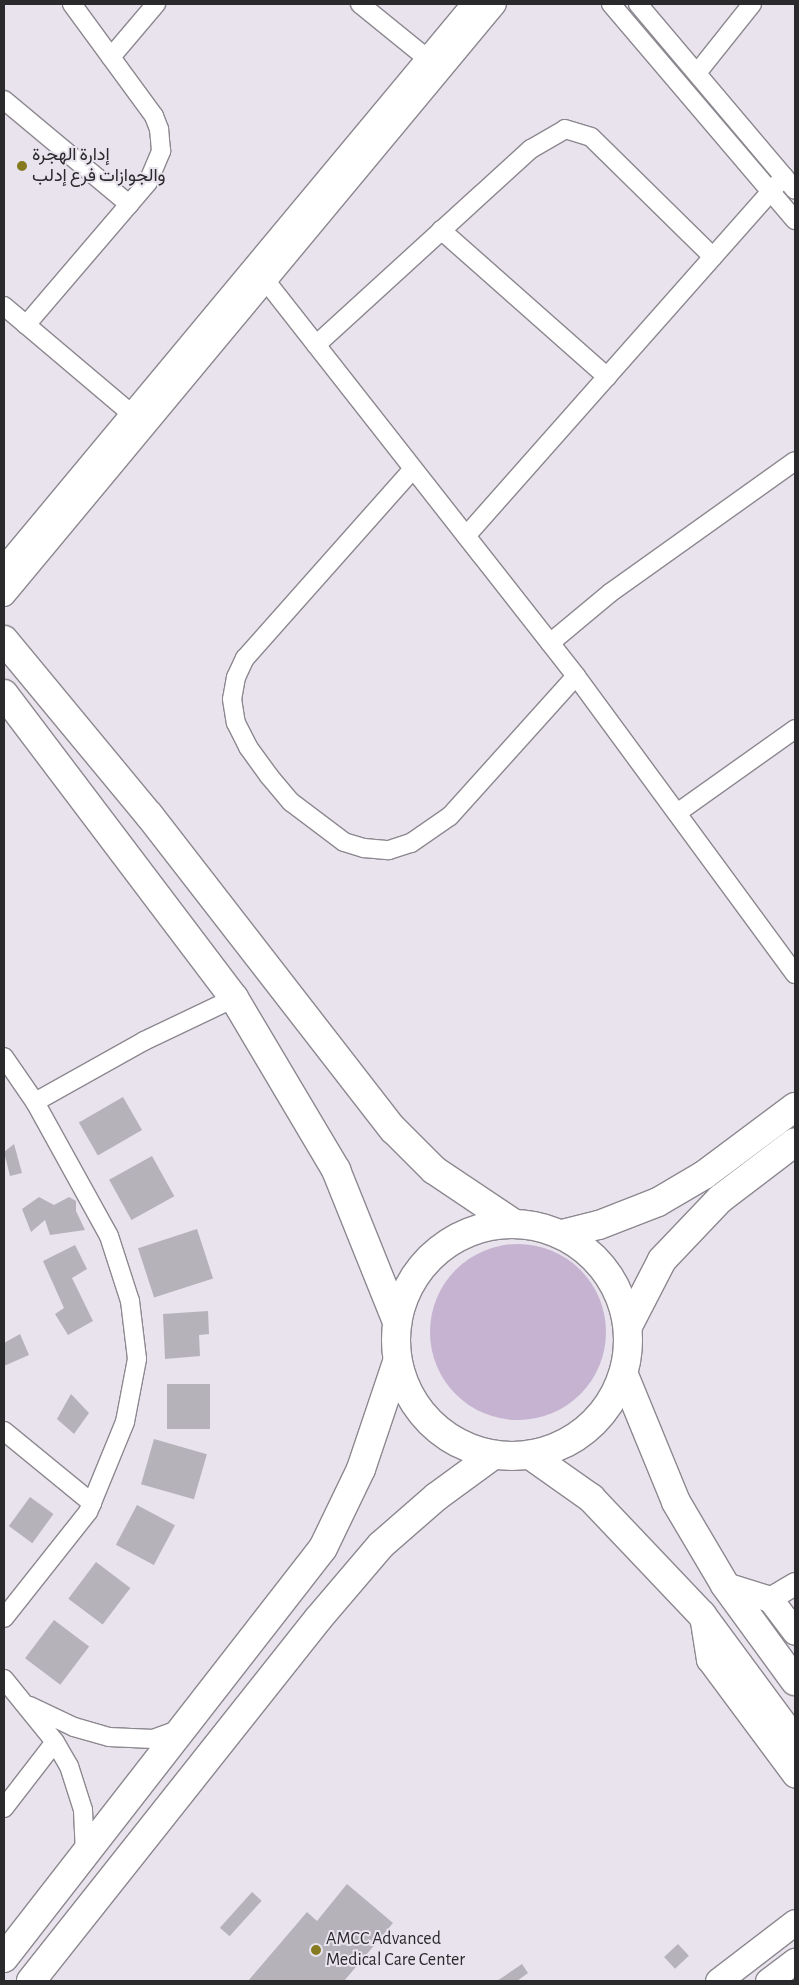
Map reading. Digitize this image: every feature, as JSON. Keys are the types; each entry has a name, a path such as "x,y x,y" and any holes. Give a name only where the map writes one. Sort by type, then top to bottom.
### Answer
{"main road":[{"path":"4,640 149,815 392,1129 434,1170 513,1223"},
{"path":"4,694 234,998 336,1170 397,1322 398,1362 407,1390 431,1424 465,1447 492,1456 530,1455 562,1445 596,1420 624,1375"},
{"path":"562,1234 598,1225 658,1202 704,1176 795,1107"},
{"path":"628,1326 662,1260 720,1199 795,1142"},
{"path":"397,1322 412,1281 439,1249 465,1233 491,1225 513,1223 540,1226 562,1234 599,1260 618,1291 628,1326 624,1375 676,1502 725,1585 795,1682"},
{"path":"4,1958 323,1548 360,1469 398,1362"},
{"path":"530,1455 591,1498 702,1615 795,1742"},
{"path":"31,1981 312,1626 381,1545 436,1496 492,1456"},
{"path":"725,1585 770,1600 792,1623"},
{"path":"702,1615 709,1659 795,1775"},
{"path":"718,1981 795,1922"},
{"path":"768,1981 795,1961"}],"street":[{"path":"26,325 129,204 153,173 159,162 161,141 154,116 72,4"},
{"path":"112,57 156,4"},
{"path":"360,4 428,59"},
{"path":"4,568 473,4"},
{"path":"4,595 496,4"},
{"path":"611,4 795,220"},
{"path":"638,4 795,190"},
{"path":"697,73 752,4"},
{"path":"4,100 129,204"},
{"path":"316,345 531,148 565,129 578,131 596,142 713,257"},
{"path":"466,536 784,177"},
{"path":"441,230 607,377"},
{"path":"266,281 576,676 795,974"},
{"path":"4,306 132,414"},
{"path":"550,643 603,598 795,461"},
{"path":"413,469 245,658 236,677 232,699 236,723 248,747 269,776 291,802 344,842 364,848 389,850 411,843 450,816 576,676"},
{"path":"677,814 795,729"},
{"path":"35,1102 144,1041 234,998"},
{"path":"4,1057 35,1102 109,1236 130,1301 137,1360 125,1422 92,1503 4,1618"},
{"path":"4,1431 92,1503"},
{"path":"770,1600 795,1584"},
{"path":"4,1679 56,1742 70,1766 83,1810 85,1854"},
{"path":"27,1705 74,1727 109,1737 153,1739 183,1728"},
{"path":"4,1808 56,1742"}],"shaded area":[{"path":"509,1244 527,1244 552,1250 567,1258 581,1269 592,1283 600,1298 605,1315 605,1349 600,1366 592,1381 581,1395 567,1406 544,1417 527,1420 509,1420 484,1414 469,1406 455,1395 444,1381 433,1358 430,1341 430,1323 436,1298 444,1283 455,1269 469,1258 492,1247"}],"building":[{"path":"123,1097 142,1130 98,1155 79,1122"},
{"path":"14,1144 22,1173 10,1176 4,1152"},
{"path":"152,1156 174,1196 131,1220 109,1180"},
{"path":"39,1197 54,1205 69,1197 76,1201 76,1211 85,1230 50,1235 45,1220 31,1232 22,1209"},
{"path":"197,1229 213,1278 154,1298 138,1248"},
{"path":"75,1245 87,1269 72,1278 93,1321 68,1335 55,1314 64,1308 43,1261"},
{"path":"208,1311 209,1334 199,1335 200,1356 165,1359 163,1314"},
{"path":"20,1334 29,1355 4,1366 4,1343"},
{"path":"167,1384 210,1384 210,1429 167,1429"},
{"path":"71,1394 89,1413 74,1434 57,1419"},
{"path":"154,1439 207,1454 194,1499 141,1484"},
{"path":"30,1497 53,1514 32,1543 9,1526"},
{"path":"137,1505 175,1525 154,1565 116,1545"},
{"path":"96,1562 130,1588 103,1625 68,1599"},
{"path":"54,1620 89,1646 60,1685 25,1658"},
{"path":"347,1884 393,1923 344,1981 248,1981 307,1912 317,1921"},
{"path":"252,1892 262,1901 230,1936 220,1928"},
{"path":"678,1944 689,1956 675,1969 664,1957"},
{"path":"522,1964 528,1973 517,1981 497,1981"}],"place":[{"name":"إدارة الهجرة والجوازات فرع إدلب","path":"22,166"},
{"name":"AMCC Advanced Medical Care Center","path":"316,1950"}]}
